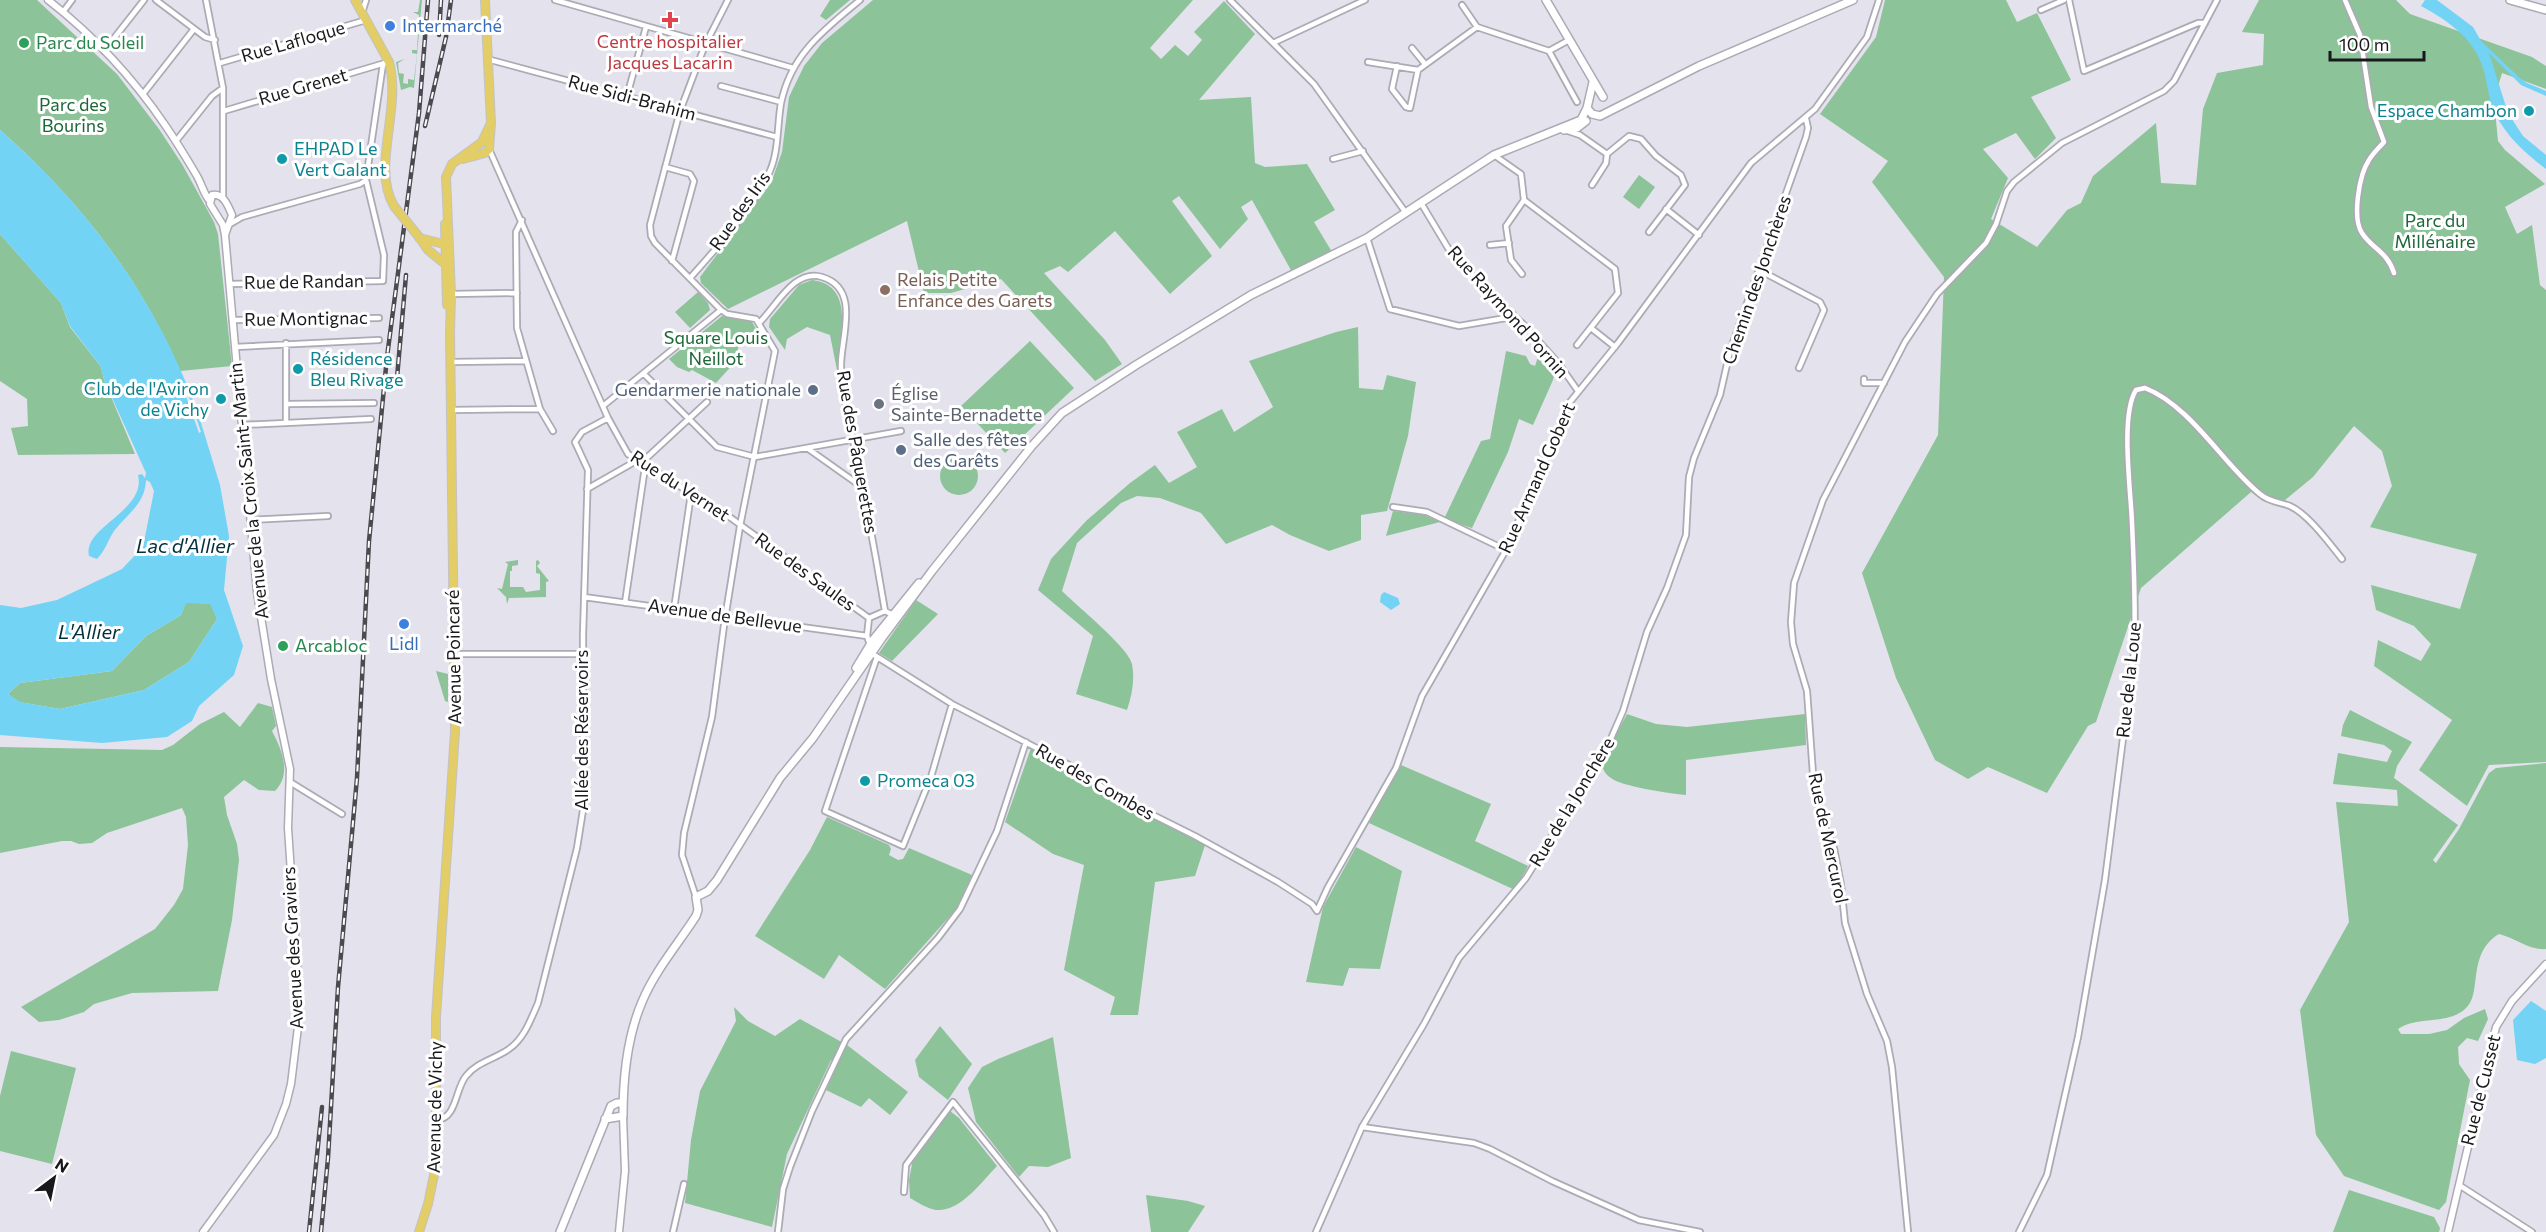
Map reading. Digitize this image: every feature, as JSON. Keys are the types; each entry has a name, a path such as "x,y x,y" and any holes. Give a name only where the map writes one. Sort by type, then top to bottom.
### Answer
{"main road":[{"path":"355,0 386,63 394,91 386,182 394,206 428,250 448,260"},
{"path":"448,260 447,173 456,161 484,148 491,123 485,0"},
{"path":"1546,0 1607,103 1606,111"},
{"path":"1555,131 1578,132 1591,117 1627,103 1636,96 1699,66 1853,0"},
{"path":"2510,0 2546,10"},
{"path":"871,646 882,638 1030,447 1062,413 1251,295 1367,238 1494,155 1581,120 1591,97 1593,82"},
{"path":"1591,97 1603,97"},
{"path":"1587,108 1596,116"},
{"path":"447,202 444,244 448,260"},
{"path":"419,237 444,244"},
{"name":"Avenue Poincaré","path":"438,981 454,751 448,260"},
{"path":"605,1119 623,1116 624,1078 638,1011 649,988 696,916 698,910 696,897 708,891 717,880 760,809 893,614 932,571"},
{"name":"Avenue de Vichy","path":"419,1232 435,1175 438,981"},
{"path":"560,1232 611,1106 623,1103"}],"street":[{"path":"48,0 104,51 143,94 176,141 200,181 202,191 227,224"},
{"path":"63,12 72,0"},
{"path":"104,51 144,0"},
{"path":"156,0 204,37 215,40"},
{"path":"206,0 223,88 223,199"},
{"path":"364,17 366,0"},
{"path":"555,0 705,45 793,68"},
{"path":"728,0 705,45 680,111 650,231 655,243 721,310 727,314 753,317 775,351 740,525"},
{"name":"Rue des Iris","path":"690,278 733,226 761,186 773,161 781,102 793,68 813,40 860,0"},
{"path":"1230,0 1314,84 1406,213"},
{"path":"1273,43 1365,0"},
{"name":"Rue Armand Gobert","path":"1317,911 1328,887 1396,768 1422,696 1506,550 1570,402 1615,347 1751,163 1806,119 1867,37 1879,0"},
{"path":"2041,10 2064,0"},
{"path":"2069,0 2084,71 2205,22"},
{"name":"Rue de Mercurol","path":"1908,1232 1892,1067 1887,1041 1866,994 1845,923 1834,848 1823,823 1814,788 1807,691 1793,644 1791,622 1794,583 1823,500 1905,342 1937,294 1986,243 1996,224 2007,191 2014,182 2055,148 2164,91 2174,81 2217,0"},
{"path":"2345,0 2360,35 2371,107 2384,142 2367,161 2358,194 2357,220 2362,234 2381,250 2391,264 2394,273"},
{"path":"1462,5 1477,27 1549,51 1577,102"},
{"name":"Rue Lafloque","path":"220,63 364,17"},
{"path":"627,96 646,27"},
{"path":"1397,66 1392,88 1406,107 1410,108 1418,70 1477,27"},
{"path":"143,94 194,29"},
{"path":"1549,51 1569,40"},
{"path":"1412,48 1425,64"},
{"name":"Rue Sidi-Brahim","path":"487,59 777,137"},
{"path":"1368,62 1418,70"},
{"path":"227,224 242,217 360,184 366,180 386,63"},
{"name":"Rue Grenet","path":"224,111 386,63"},
{"path":"721,86 781,102"},
{"path":"176,141 212,96 223,88"},
{"name":"Chemin des Jonchères","path":"1701,440 1720,395 1730,351 1806,137 1808,128 1806,119"},
{"path":"1578,132 1607,154"},
{"path":"1592,185 1606,163 1607,154 1629,136 1641,139 1656,156 1680,175 1684,185 1649,232"},
{"name":"Rue du Vernet","path":"484,148 497,164 622,448 640,464 740,525 712,717 683,839 682,855 696,897"},
{"path":"1333,159 1363,151"},
{"path":"1494,155 1521,174 1524,200 1506,226 1511,260 1522,274"},
{"path":"665,167 690,174 694,182 672,261"},
{"name":"Rue de Randan","path":"229,284 383,281 384,255 366,180"},
{"path":"209,200 223,184"},
{"path":"216,194 223,199 232,215 227,224"},
{"path":"1524,200 1615,269 1618,293 1576,345"},
{"name":"Rue Raymond Pornin","path":"1421,203 1448,248 1559,364 1578,391"},
{"path":"1666,209 1699,235"},
{"path":"522,220 516,232 517,328 540,409 553,431"},
{"name":"Avenue de la Croix Saint-Martin","path":"227,224 225,235 232,320 262,630 290,769 290,782"},
{"path":"1367,238 1390,309 1459,326 1506,318 1513,314"},
{"path":"1490,245 1509,243"},
{"path":"1759,270 1820,302 1824,310 1822,319 1798,368"},
{"name":"Rue des Pâquerettes","path":"759,323 793,285 803,278 819,276 833,283 842,295 847,323 841,370 885,611"},
{"path":"448,294 516,293"},
{"path":"603,406 721,310"},
{"name":"Rue Montignac","path":"232,320 379,318"},
{"path":"1591,328 1615,347"},
{"path":"235,348 379,340"},
{"path":"286,344 288,404 286,422"},
{"path":"450,362 526,361"},
{"path":"644,374 717,447 755,457 901,431"},
{"path":"1864,379 1864,383 1868,385 1884,383"},
{"name":"Rue de la Loue","path":"2019,1232 2047,1175 2055,1147 2078,1037 2105,880 2134,652 2136,615 2128,432 2131,397 2136,390 2145,388 2163,398 2211,442 2258,493 2266,499 2291,507 2300,513 2342,559"},
{"path":"587,489 640,464 707,402"},
{"path":"288,404 374,403"},
{"path":"451,410 540,409"},
{"name":"Allée des Réservoirs","path":"437,1120 446,1117 452,1110 459,1088 475,1067 510,1049 522,1035 538,1003 577,848 583,810 583,654 588,470 576,438 582,432 608,418"},
{"path":"242,424 371,419"},
{"name":"Rue de la Jonchère","path":"1316,1232 1362,1127 1424,1024 1459,958 1526,878 1609,743 1623,711 1647,632 1667,588 1686,535 1689,477 1701,440"},
{"path":"807,448 862,487"},
{"path":"625,603 640,464"},
{"path":"674,609 691,494"},
{"path":"1393,507 1427,512 1506,550"},
{"path":"250,520 328,516"},
{"name":"Rue des Saules","path":"740,525 869,618"},
{"name":"Avenue de Bellevue","path":"584,597 725,616 871,646"},
{"path":"871,646 882,638 894,617 893,614 885,611 869,618 871,646 825,811 903,846"},
{"name":"Rue des Combes","path":"871,646 952,704 1075,768 1117,797 1195,836 1278,882 1312,904 1317,911"},
{"path":"454,654 583,654"},
{"path":"900,853 931,777 952,704"},
{"path":"778,1232 783,1189 790,1167 836,1058 846,1039 938,938 960,909 997,831 1026,742"},
{"path":"290,782 342,814"},
{"name":"Avenue des Graviers","path":"203,1232 266,1149 281,1119 291,1084 298,1016 297,963 288,847 290,782"},
{"name":"Rue de Cusset","path":"2448,1232 2496,1027 2517,994 2546,964"},
{"path":"904,1192 906,1165 953,1102 1044,1215 1054,1232"},
{"path":"619,1232 625,1163 623,1116"},
{"path":"1362,1127 1482,1146 1638,1220 1700,1232"},
{"path":"673,1232 684,1184"},
{"path":"2458,1185 2532,1232"}],"green space":[{"name":"Parc des Bourins","path":"0,0 37,0 117,74 159,129 182,164 214,222 218,234 232,366 180,371 146,304 104,241 55,183 0,130"},
{"path":"420,0 422,0 414,88 401,90 396,62 405,59 398,63 399,73 404,74 403,83 408,84 408,79 414,80 417,54 412,53 412,50 417,50 419,15 413,12 418,12"},
{"path":"830,0 850,0 826,20 820,16"},
{"path":"873,0 1193,0 1150,48 1161,59 1175,45 1188,56 1202,40 1194,32 1224,1 1255,34 1199,100 1251,97 1255,163 1265,167 1307,164 1335,210 1314,222 1332,252 1292,272 1252,200 1241,207 1248,219 1220,249 1179,196 1172,201 1212,256 1170,294 1115,231 1068,272 1060,266 1044,273 1105,340 1122,364 1095,381 1001,279 951,293 924,293 907,221 728,309 701,283 700,277 771,183 782,152 789,97 804,66 822,43"},
{"name":"Parc du Millénaire","path":"1885,0 2006,0 2017,22 2037,13 2071,80 2031,97 2056,138 2035,159 2016,133 1983,149 2008,178 1991,219 2037,247 2067,210 2081,203 2093,176 2156,123 2161,183 2196,185 2203,109 2217,73 2263,65 2264,34 2242,32 2259,0 2396,0 2410,14 2532,57 2546,66 2546,89 2502,73 2494,100 2498,141 2505,150 2545,184 2505,207 2517,234 2532,225 2540,285 2546,290 2546,762 2489,765 2467,806 2419,770 2452,720 2374,666 2378,640 2421,661 2431,644 2414,626 2376,610 2371,585 2460,609 2477,554 2370,527 2392,486 2382,451 2354,426 2313,477 2279,505 2263,501 2251,492 2141,588 2096,722 2088,726 2047,793 1988,767 1968,779 1935,760 1896,678 1862,573 1938,435 1944,277 1872,182 1888,161 1820,114 1876,37"},
{"path":"1639,175 1655,187 1639,209 1623,197"},
{"path":"0,234 61,303 70,327 101,367 104,380 135,454 18,455 11,428 28,426 27,399 0,381"},
{"path":"812,280 826,284 835,292 840,303 842,330 837,370 830,335 807,327 787,339 785,350 769,327 770,319 799,285"},
{"path":"698,292 708,303 710,310 690,328 675,312"},
{"name":"Square Louis Neillot","path":"722,316 752,322 764,342 740,337 736,361 716,383 692,370 689,372 677,367 669,359"},
{"path":"1358,327 1359,388 1383,390 1387,375 1416,382 1408,436 1387,511 1361,515 1361,540 1329,551 1272,525 1226,544 1201,513 1160,498 1137,496 1121,503 1077,543 1062,591 1129,657 1133,676 1130,699 1127,710 1076,694 1093,636 1038,590 1051,559 1086,521 1155,465 1169,483 1197,467 1177,432 1222,409 1234,432 1273,407 1249,361"},
{"path":"1030,341 1074,388 1005,453 961,406"},
{"path":"1541,348 1556,366 1553,380 1533,425 1519,419 1508,452 1472,528 1444,519 1481,441 1490,439 1506,351 1526,356 1530,364 1535,366"},
{"path":"959,457 972,463 978,476 972,489 959,495 946,489 940,476 946,463"},
{"path":"1393,511 1424,515 1440,522 1386,536"},
{"path":"518,560 518,565 512,566 512,571 510,571 510,587 523,587 526,592 540,590 540,574 536,573 536,561 538,560 540,563 537,566 549,581 546,582 546,597 509,598 507,604 506,597 497,588 502,589 508,564 505,562"},
{"path":"916,600 938,614 892,661 879,653"},
{"path":"186,602 211,604 217,619 189,662 144,690 60,709 19,702 8,694 20,683 112,671 146,636 181,615"},
{"path":"436,671 448,674 448,702 445,701"},
{"path":"258,703 272,707 276,726 272,731 282,754 284,770 280,784 275,791 259,790 244,780 224,797 239,860 232,920 218,991 132,993 94,1004 84,1012 59,1020 39,1022 21,1007 155,929 174,905 183,889 188,845 186,817 182,808 107,833 92,843 79,844 62,841 0,853 0,747 162,750 173,745 200,724 224,712 240,727"},
{"path":"2350,710 2412,742 2397,766 2394,778 2458,825 2433,860 2436,863 2459,829 2489,773 2496,768 2546,763 2546,949 2535,948 2499,934 2483,951 2474,992 2467,1007 2460,1013 2443,1019 2415,1022 2398,1029 2401,1034 2429,1034 2447,1030 2464,1018 2485,1009 2488,1019 2478,1041 2467,1038 2458,1047 2459,1064 2470,1080 2446,1202 2439,1210 2344,1176 2316,1135 2300,1010 2349,922 2336,802 2398,806 2397,790 2333,784 2338,753 2387,762 2392,751 2384,745 2341,736"},
{"path":"1627,714 1656,724 1687,727 1805,714 1806,745 1686,760 1686,795 1658,791 1616,781 1607,775 1602,767 1601,762"},
{"path":"1031,748 1073,769 1100,788 1205,845 1195,876 1155,882 1138,1015 1110,1015 1115,997 1064,970 1084,865 1053,854 1005,822"},
{"path":"1401,765 1491,804 1475,841 1528,866 1515,890 1369,823"},
{"path":"827,817 889,845 891,849 889,855 898,860 903,859 909,848 972,875 957,908 885,989 839,955 824,979 755,936 810,850"},
{"path":"1356,847 1402,871 1380,969 1349,968 1343,986 1306,982 1323,907"},
{"path":"734,1007 748,1021 775,1036 800,1019 847,1045 908,1092 890,1115 869,1098 861,1107 826,1090 838,1063 831,1060 787,1154 772,1227 685,1203 691,1140 700,1091 736,1021"},
{"path":"940,1026 972,1064 948,1100 919,1077 915,1060"},
{"path":"1053,1037 1071,1158 1048,1167 1029,1166 1019,1177 976,1122 968,1088 982,1067"},
{"path":"11,1051 76,1068 52,1164 0,1151 0,1096"},
{"path":"950,1111 959,1118 997,1166 962,1201 954,1206 936,1210 910,1198 909,1180 913,1159"},
{"path":"2349,1190 2434,1217 2440,1228 2439,1232 2333,1232"},
{"path":"1146,1195 1205,1206 1188,1232 1151,1232"}],"water":[{"path":"2425,0 2437,0 2473,27 2481,41 2520,78 2546,91 2546,96 2521,85 2489,53 2508,113 2523,136 2546,155 2546,169 2518,145 2500,123 2492,105 2481,63 2469,42 2452,26 2421,6"},
{"path":"0,130 62,191 116,258 162,331 181,370 197,411 194,412 187,390 184,391 199,433 201,432 195,414 198,413 220,485 229,536 224,590 243,646 234,675 199,706 192,721 167,737 102,743 0,735 0,605 21,608 57,600 122,569 143,547 154,491 150,482 146,480 143,496 114,531 100,556 97,559 89,556 89,546 95,536 125,509 138,488 138,475 142,474 145,478 146,473 104,380 101,367 70,326 61,303 0,234","holes":["186,603 210,604 217,619 189,662 144,690 60,709 20,702 8,694 20,683 112,671 146,636 181,615"]},
{"path":"1384,592 1398,598 1400,604 1391,610 1380,602"},
{"path":"2531,1001 2546,1011 2546,1058 2535,1064 2517,1060 2513,1020"}],"railway":[{"path":"321,1232 328,1158 338,987 357,778 369,541 387,357 419,113 428,0"},
{"path":"439,35 441,0"},
{"path":"425,126 446,37 451,0"},
{"path":"397,378 406,275"},
{"path":"309,1232 322,1107"}],"place":[{"name":"Centre hospitalier Jacques Lacarin","path":"670,20"},
{"name":"Intermarché","path":"390,26"},
{"name":"Parc du Soleil","path":"24,43"},
{"name":"Espace Chambon","path":"2529,111"},
{"name":"EHPAD Le Vert Galant","path":"282,159"},
{"name":"Relais Petite Enfance des Garets","path":"885,290"},
{"name":"Résidence Bleu Rivage","path":"298,369"},
{"name":"Gendarmerie nationale","path":"813,390"},
{"name":"Club de l'Aviron de Vichy","path":"221,399"},
{"name":"Église Sainte-Bernadette","path":"879,404"},
{"name":"Salle des fêtes des Garêts","path":"901,450"},
{"name":"Lidl","path":"404,624"},
{"name":"Arcabloc","path":"283,646"},
{"name":"Promeca 03","path":"865,781"}],"water label":[{"name":"Lac d'Allier","path":"185,546"},
{"name":"L'Allier","path":"89,632"}]}
